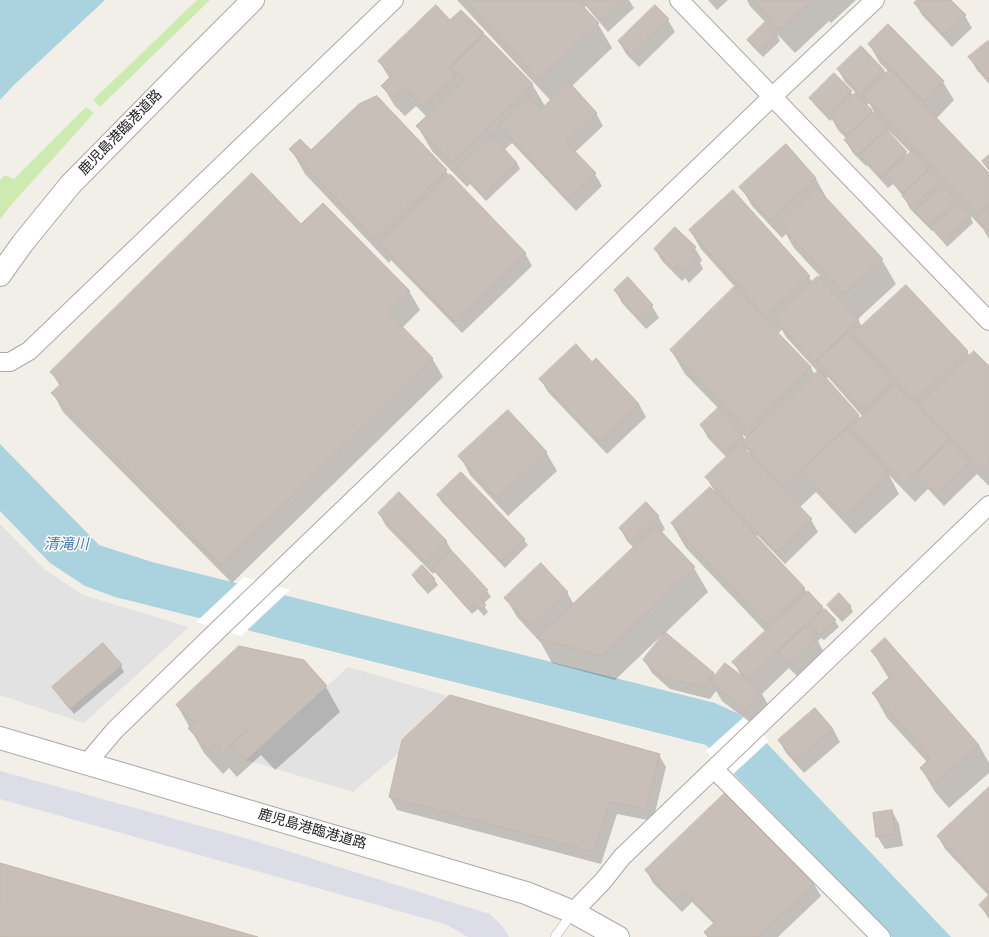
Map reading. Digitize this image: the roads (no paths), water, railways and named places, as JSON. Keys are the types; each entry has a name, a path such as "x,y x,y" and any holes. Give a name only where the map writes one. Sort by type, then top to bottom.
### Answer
{"street":[{"name":"鹿児島港臨港道路","path":"0,275 22,244 70,185 253,0"},
{"path":"0,362 10,362 29,351 394,0"},
{"path":"679,0 989,321"},
{"path":"87,763 115,730 218,630 773,96 875,0"},
{"path":"573,912 603,881 622,858 989,505"},
{"name":"鹿児島港臨港道路","path":"0,738 513,889 573,912 618,937"},
{"path":"714,769 882,937"}],"lane":[{"path":"555,937 573,912"}],"water":[{"path":"0,0 105,0 15,84 0,100"},
{"name":"清滝川","path":"0,444 99,545 152,562 715,703 739,714 951,937 892,937 706,745 115,597 85,586 50,563 0,511"}]}
